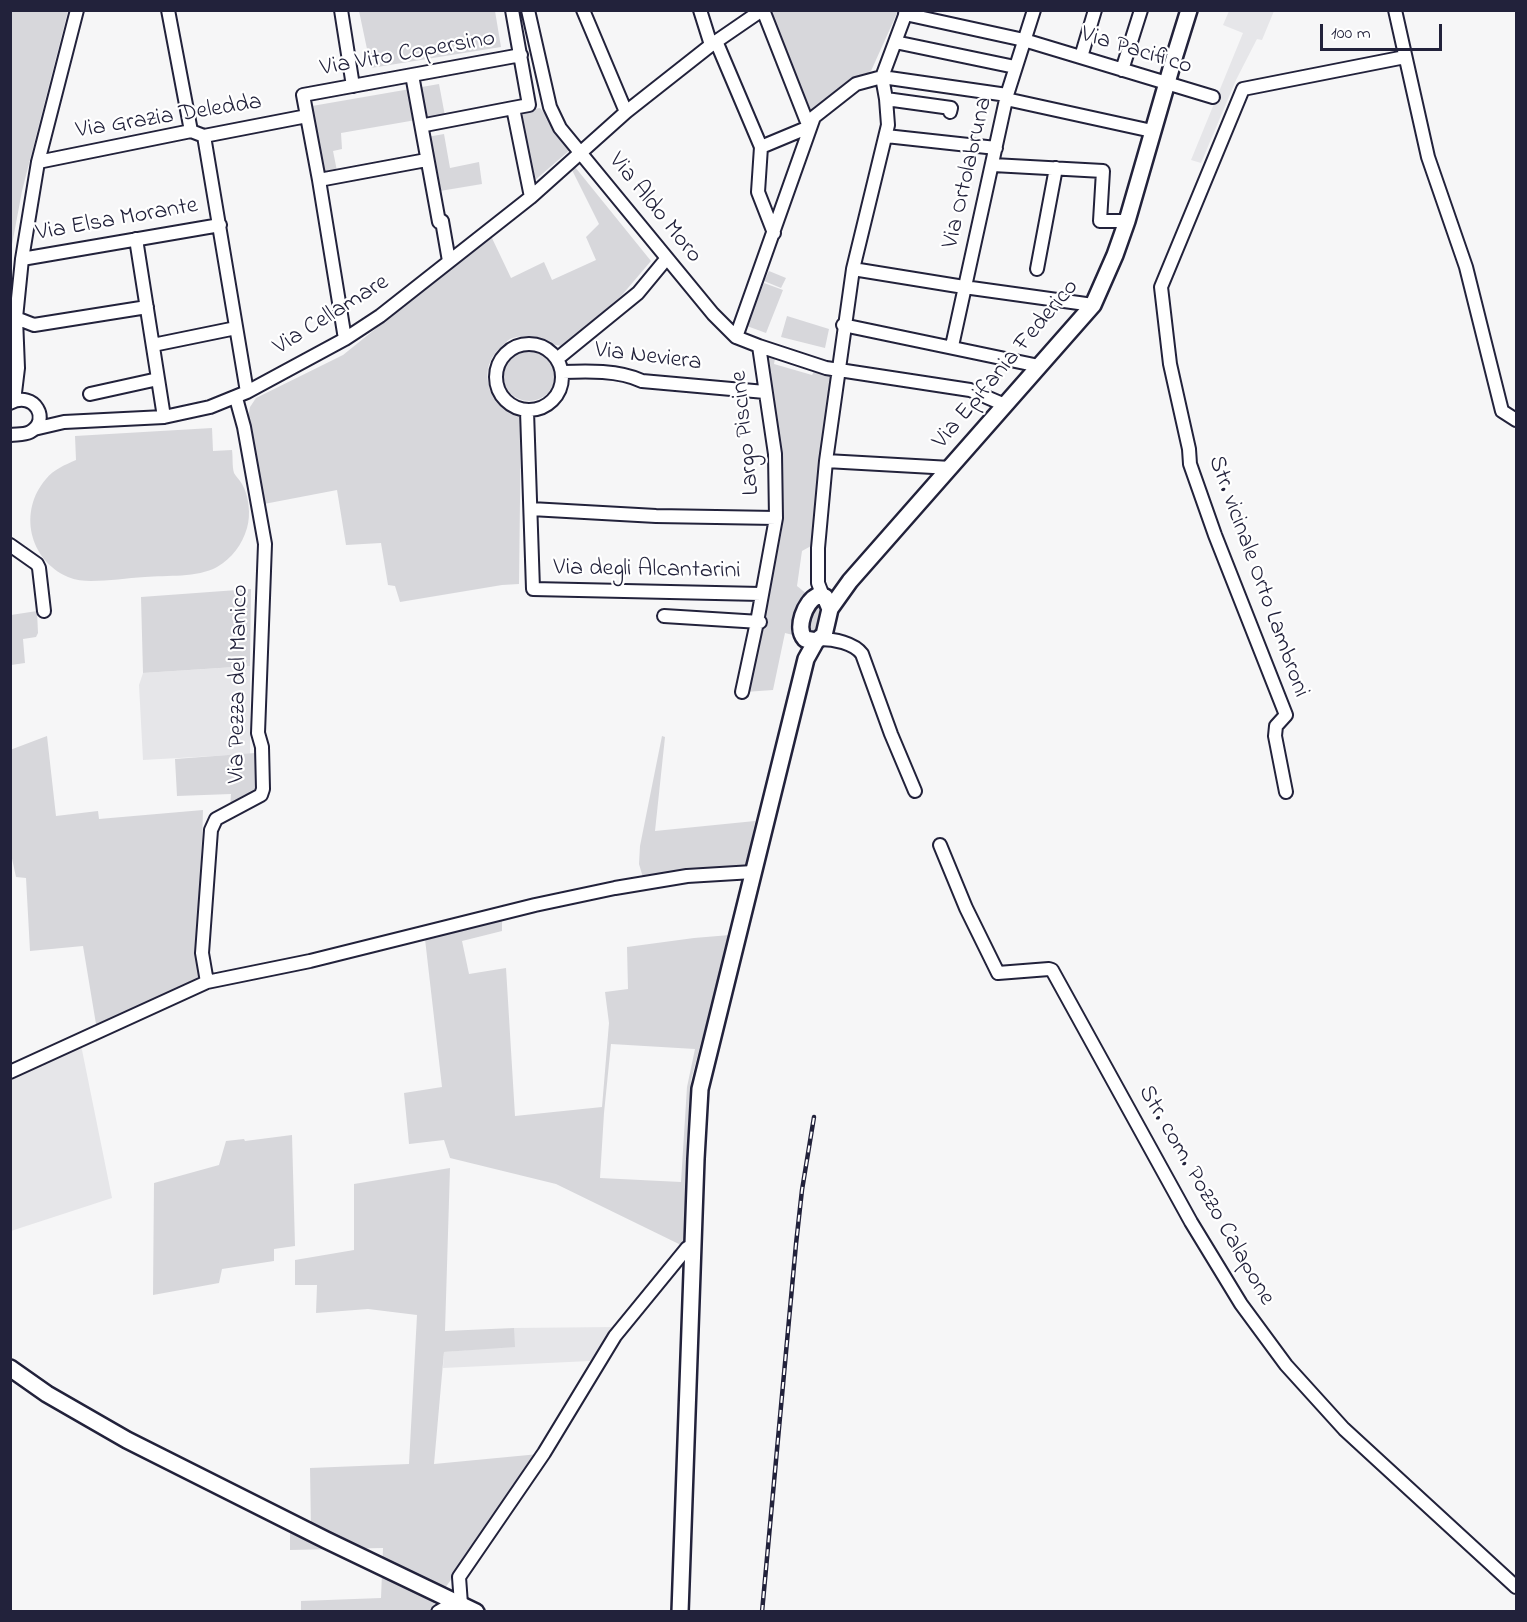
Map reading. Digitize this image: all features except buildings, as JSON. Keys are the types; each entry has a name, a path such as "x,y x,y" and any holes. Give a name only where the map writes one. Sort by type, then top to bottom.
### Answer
{"main road":[{"name":"Via Epifania Federico","path":"823,605 850,581 1093,305 1127,222 1189,10"},
{"path":"813,639 801,631 801,624 823,605"},
{"path":"813,639 824,635 823,605"},
{"path":"680,1611 700,1089 794,707 813,639"},
{"path":"10,1368 47,1394 127,1440 326,1540 476,1611"}],"street":[{"path":"12,402 18,368 16,318 22,259 38,162 76,10"},
{"path":"168,10 191,131"},
{"path":"341,10 353,86"},
{"path":"425,125 528,105 512,10"},
{"name":"Via Aldo Moro","path":"528,10 550,107 560,128 712,314 736,337 837,371 970,390 1005,405"},
{"path":"583,10 626,112"},
{"path":"700,10 761,147 758,192 774,233"},
{"path":"762,10 809,127"},
{"name":"Via Cellamare","path":"10,435 64,422 164,417 210,407 241,395 345,339 380,316 531,197 626,112 714,43 762,10"},
{"name":"Via Ortolabruna","path":"952,346 1007,97 1034,10"},
{"path":"1081,57 1095,10"},
{"path":"1122,70 1141,10"},
{"path":"1395,10 1428,158 1466,267 1502,411 1516,420"},
{"path":"906,12 882,77 888,125 853,269 843,325 818,548 823,605 836,635 862,654 891,734 915,791"},
{"name":"Via Pacifico","path":"906,12 1024,40 1213,97"},
{"path":"895,42 1015,67"},
{"name":"Via Vito Copersino","path":"307,116 303,96 521,56"},
{"name":"Str. vicinale Orto Lambroni","path":"1286,792 1275,736 1276,726 1286,715 1191,470 1189,449 1170,364 1161,287 1243,89 1405,57"},
{"path":"412,75 439,222 441,221 450,261"},
{"path":"736,337 809,127 814,117 855,84 882,77 1007,97 1152,132"},
{"path":"886,99 951,108 950,112"},
{"path":"513,108 531,197"},
{"path":"307,116 345,339"},
{"name":"Via Grazia Deledda","path":"38,162 191,131 204,136 307,116"},
{"path":"761,147 809,127"},
{"path":"204,136 236,328 241,395"},
{"path":"886,136 996,148"},
{"path":"319,180 421,161"},
{"path":"993,165 1102,171 1100,221 1127,222"},
{"path":"1037,269 1056,168"},
{"name":"Via Elsa Morante","path":"22,259 220,225"},
{"path":"136,239 164,417"},
{"path":"557,359 638,293 667,258"},
{"path":"853,269 1093,305"},
{"path":"16,318 34,325 147,307"},
{"path":"843,325 1039,366"},
{"path":"153,345 236,328"},
{"path":"528,344 539,345 549,351 557,359 562,372 562,381 554,400 537,410 527,411 507,402 496,382 496,371 507,352 517,346 528,344"},
{"name":"Largo Piscine","path":"742,692 759,622 761,594 776,518 775,454 759,346"},
{"path":"12,402 19,399 28,400 18,368"},
{"name":"Via Neviera","path":"562,372 620,374 642,381 765,392"},
{"path":"90,394 158,379"},
{"name":"Via Pezza del Manico","path":"207,982 202,953 211,830 216,819 261,795 263,789 262,747 258,733 265,544 244,427 241,395"},
{"name":"Via Cellamare","path":"28,400 38,411 64,422"},
{"path":"34,429 39,420 38,411"},
{"path":"527,411 531,509 656,516 776,518"},
{"path":"826,461 951,468"},
{"name":"Via degli Alcantarini","path":"531,509 533,589 761,594"},
{"path":"10,545 37,564 44,611"},
{"path":"664,616 759,622"},
{"path":"813,639 829,639 849,644"},
{"name":"Str. com. Pozzo Calapone","path":"940,845 966,908 998,973 1052,970 1191,1222 1241,1304 1286,1365 1344,1430 1516,1587"},
{"path":"10,1072 207,982 310,961 535,905 615,888 687,876 753,872"},
{"path":"438,1611 450,1605 460,1604 459,1577 544,1453 615,1336 687,1248 693,1245"},
{"path":"428,1588 433,1600 434,1611"}],"shaded area":[{"path":"11,10 68,11 22,191 11,250"},
{"path":"774,10 898,11 871,71 811,111 770,13"},
{"path":"359,11 495,11 501,47 371,68"},
{"path":"1229,11 1274,11 1262,40 1257,39 1236,80 1201,163 1191,160 1243,33 1223,25"},
{"path":"439,84 445,116 423,120 427,137 444,134 450,168 479,162 482,184 428,193 416,120 341,133 342,149 333,151 337,171 324,173 312,106"},
{"path":"540,108 571,149 534,181 520,111"},
{"path":"575,167 651,261 622,295 564,346 531,337 518,337 510,339 492,358 488,368 490,388 502,406 521,417 519,584 400,602 395,586 388,585 381,543 346,545 337,490 264,504 248,417 250,407 256,398 343,355 491,236 511,278 544,262 552,280 596,260 586,237 599,224 572,170"},
{"path":"769,271 786,278 781,288 764,281"},
{"path":"764,283 783,290 766,333 747,326"},
{"path":"787,316 829,329 825,348 781,337"},
{"path":"529,349 543,353 551,361 555,375 551,389 543,397 529,401 515,397 507,389 503,375 507,361 515,353"},
{"path":"766,358 775,358 774,364 812,375 815,369 829,374 832,381 819,458 811,546 802,551 797,586 807,594 796,622 797,636 785,633 773,690 745,692 782,531 780,446"},
{"path":"212,428 213,451 232,450 234,473 244,489 249,506 248,523 242,540 232,555 217,567 191,574 88,581 68,577 44,559 32,534 30,520 32,505 46,479 60,468 76,460 75,436"},
{"path":"251,589 250,666 143,673 141,597"},
{"path":"825,602 821,634 813,638 805,627 815,603"},
{"path":"37,611 38,633 36,637 23,639 25,663 11,665 11,615"},
{"path":"250,666 250,754 143,760 139,685 143,673"},
{"path":"47,736 56,816 98,811 99,819 203,810 198,919 199,984 97,1030 83,946 30,951 26,878 16,877 11,854 10,750"},
{"path":"662,736 665,737 655,831 755,821 746,871 644,881 639,864 640,846"},
{"path":"255,753 257,789 252,797 230,809 231,794 177,796 175,759"},
{"path":"502,919 502,931 462,941 469,974 506,968 515,1116 602,1107 609,1023 605,992 628,989 627,947 730,935 691,1080 683,1246 556,1184 450,1158 444,1140 409,1144 404,1093 442,1087 425,939","holes":["611,1044 695,1049 687,1087 681,1182 600,1178"]},
{"path":"81,1045 112,1198 11,1231 10,1076"},
{"path":"292,1135 295,1246 274,1249 274,1261 222,1269 219,1283 153,1295 154,1183 219,1165 226,1141"},
{"path":"450,1168 445,1331 514,1328 515,1347 444,1352 434,1464 539,1454 429,1611 301,1611 301,1601 381,1598 383,1548 290,1550 290,1530 311,1529 310,1468 409,1464 417,1315 368,1309 316,1313 317,1285 295,1285 295,1260 354,1250 354,1184"},
{"path":"616,1327 590,1361 443,1368 444,1352 514,1346 514,1328"}],"railway":[{"path":"762,1612 796,1244 814,1117"}]}
